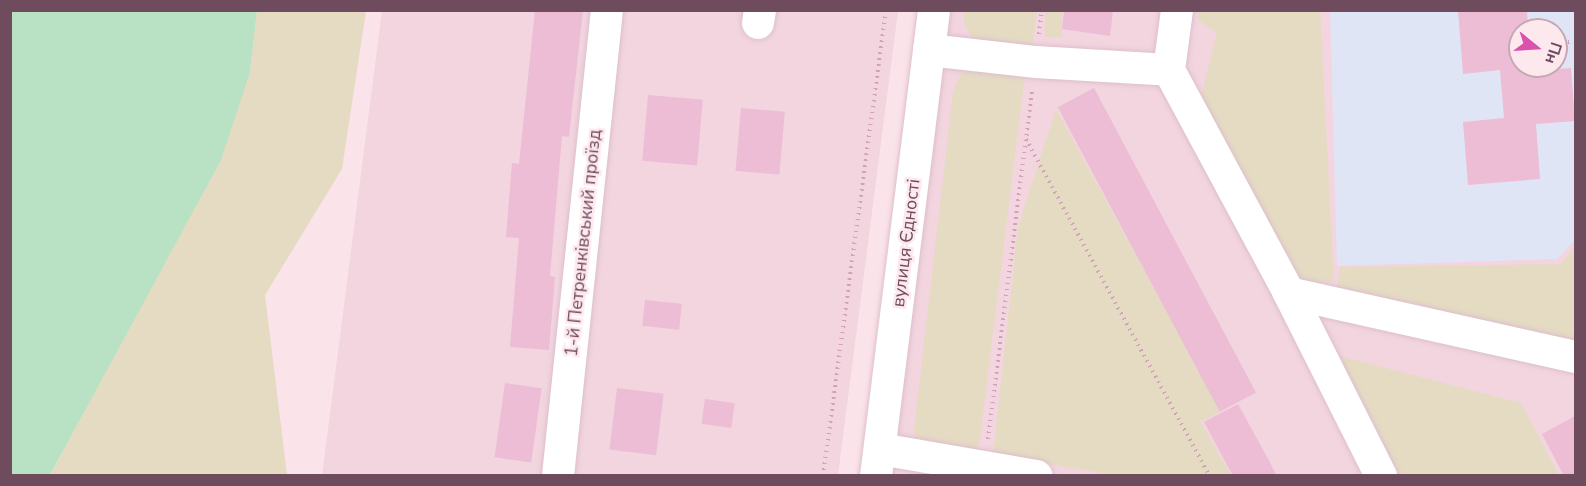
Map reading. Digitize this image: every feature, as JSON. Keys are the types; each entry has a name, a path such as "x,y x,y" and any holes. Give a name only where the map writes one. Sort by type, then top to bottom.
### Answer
{"street":[{"name":"1-й Петренківський проїзд","path":"558,476 607,10"},
{"name":"вулиця Єдності","path":"878,462 934,10"},
{"path":"1177,10 1169,70 1289,293 1381,476"},
{"path":"929,50 1036,62 1169,70"},
{"path":"1289,293 1575,357"},
{"path":"878,462 937,467 984,467 1037,476"}],"path":[{"path":"823,476 886,10"},
{"path":"984,467 1042,10"},
{"path":"1026,139 1210,476"}],"shaded area":[{"path":"10,11 257,11 250,72 221,160 50,475 11,475"},
{"path":"257,11 366,11 342,169 265,295 287,475 50,476 112,359 250,72"},
{"path":"382,11 898,11 838,475 322,476"},
{"path":"934,11 1575,11 1575,475 876,476"},
{"path":"964,11 1037,11 1032,50 973,39 964,24"},
{"path":"1045,11 1062,11 1062,37 1045,37"},
{"path":"1198,11 1320,11 1334,281 1294,286 1198,108 1217,33 1197,19"},
{"path":"1330,11 1575,11 1575,240 1557,259 1337,266"},
{"path":"970,69 1025,73 980,440 976,451 916,440 914,430 953,92 962,72"},
{"path":"1056,109 1221,411 1201,422 1231,475 1115,475 993,455 1018,227"},
{"path":"1575,247 1575,347 1335,297 1340,267 1560,264"},
{"path":"1328,353 1521,403 1559,475 1393,475"}],"building":[{"path":"535,10 583,10 569,137 562,136 550,276 555,277 549,350 510,347 519,238 506,237 512,163 519,164"},
{"path":"1064,10 1113,10 1110,36 1062,29"},
{"path":"1458,10 1527,10 1527,18 1508,18 1508,78 1568,78 1568,68 1571,68 1575,121 1536,124 1540,179 1468,185 1463,122 1504,118 1500,70 1463,74"},
{"path":"1094,88 1256,393 1220,412 1058,107"},
{"path":"648,95 703,100 697,166 642,161"},
{"path":"741,108 785,112 779,175 736,171"},
{"path":"645,300 682,304 679,330 642,326"},
{"path":"505,383 542,388 531,462 495,457"},
{"path":"617,388 664,394 656,455 609,450"},
{"path":"705,399 735,403 731,428 702,424"},
{"path":"1238,404 1277,476 1233,476 1204,422"},
{"path":"1575,416 1575,476 1564,476 1542,434"}]}
